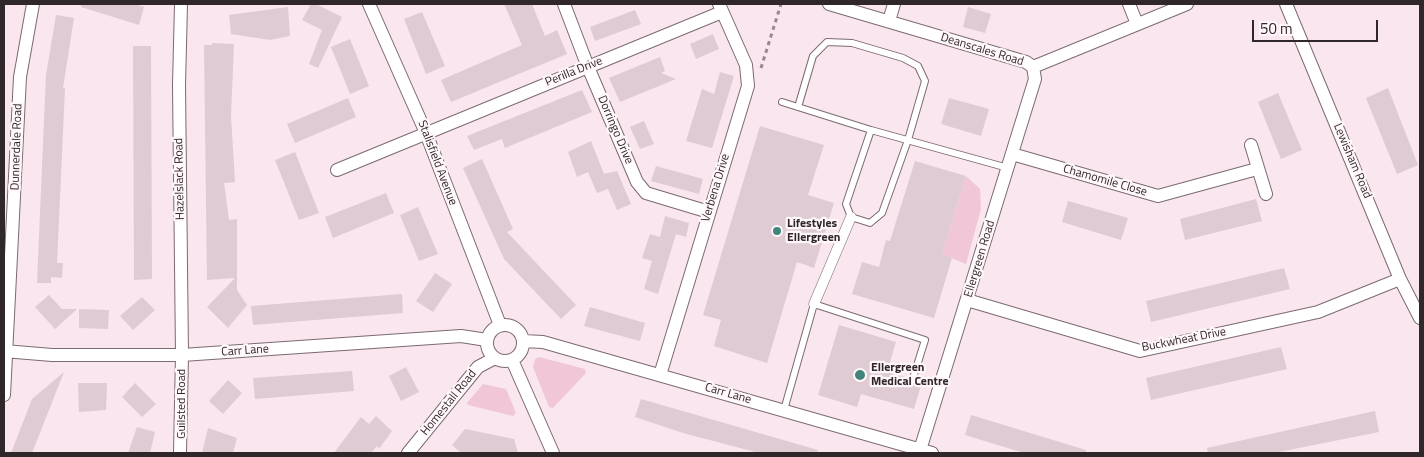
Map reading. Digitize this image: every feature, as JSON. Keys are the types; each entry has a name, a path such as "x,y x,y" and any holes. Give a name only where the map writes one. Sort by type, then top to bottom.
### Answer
{"street":[{"name":"Dunnerdale Road","path":"4,395 20,78 34,4"},
{"name":"Hazelslack Road","path":"181,4 182,355"},
{"name":"Stalisfield Avenue","path":"369,4 426,133 500,325"},
{"name":"Dorringo Drive","path":"564,4 588,67 637,182 646,193 709,212"},
{"name":"Deanscales Road","path":"829,4 1026,62 1033,67 1187,4"},
{"path":"889,21 894,4"},
{"path":"1129,4 1137,24"},
{"name":"Lewisham Road","path":"1286,4 1400,279 1416,297 1420,318"},
{"name":"Perilla Drive","path":"337,170 588,67 720,8"},
{"name":"Verbena Drive","path":"660,375 748,86 746,65 720,8"},
{"name":"Ellergreen Road","path":"926,452 967,300 1035,79 1033,67"},
{"path":"1250,145 1266,194"},
{"name":"Chamomile Close","path":"1012,154 1158,196 1257,168"},
{"path":"814,304 851,217"},
{"name":"Buckwheat Drive","path":"967,300 1140,351 1318,312 1400,279"},
{"path":"500,325 513,326 518,330 523,342 521,352 512,360 500,361 488,351 486,340 491,330 500,325"},
{"name":"Carr Lane","path":"5,351 93,356 182,355 461,336 486,340"},
{"name":"Carr Lane","path":"523,342 543,342 926,452"},
{"name":"Guilsted Road","path":"180,453 182,355"},
{"name":"Homestall Road","path":"408,453 478,368 495,358"},
{"path":"512,360 553,453"}],"lane":[{"path":"798,107 813,56 827,42 852,43 903,58 918,66 925,81 908,140 882,213 870,223 851,217 846,204 871,130"},
{"path":"782,102 871,130 1008,168"},
{"path":"784,410 814,304 926,340 914,375"}],"path":[{"path":"748,86 760,70 781,4"}],"shaded area":[{"path":"966,176 980,189 981,209 966,264 942,254"},
{"path":"539,357 585,369 586,373 553,408 549,407 533,367 535,359"},
{"path":"483,384 506,389 516,413 513,416 468,405 467,403"}],"building":[{"path":"81,4 134,4 144,7 139,25 81,7"},
{"path":"311,4 316,4 342,17 318,68 309,64 322,30 302,20"},
{"path":"504,4 532,4 545,36 557,30 567,54 451,102 441,80 522,45"},
{"path":"288,7 290,36 270,40 231,34 229,15"},
{"path":"968,7 991,14 985,33 963,27"},
{"path":"635,10 641,24 595,41 590,27"},
{"path":"422,12 445,66 426,74 404,19"},
{"path":"56,15 74,18 63,88 65,88 57,263 63,263 62,278 51,277 51,283 37,283 46,75"},
{"path":"713,34 719,49 696,59 690,44"},
{"path":"350,39 369,86 350,94 331,47"},
{"path":"212,43 234,44 231,116 235,182 224,183 229,220 237,219 237,290 247,305 228,328 207,307 235,278 207,280 204,45 212,45"},
{"path":"133,46 151,46 152,279 134,280"},
{"path":"660,57 665,71 661,73 676,79 620,102 609,78"},
{"path":"720,72 734,76 712,148 686,141 702,89 714,94"},
{"path":"1388,88 1418,165 1397,174 1366,98"},
{"path":"582,90 592,112 505,148 502,139 474,150 467,136"},
{"path":"1278,93 1302,150 1281,159 1258,102"},
{"path":"348,98 356,117 295,143 287,124"},
{"path":"949,98 989,109 981,136 941,124"},
{"path":"644,121 654,144 640,149 630,127"},
{"name":"Lifestyles Ellergreen","path":"760,126 824,145 808,195 834,203 814,268 797,262 767,363 714,346 721,320 703,315"},
{"path":"591,141 604,174 617,171 631,204 617,210 608,189 597,193 588,172 577,177 568,152"},
{"path":"295,152 319,213 299,220 275,160"},
{"path":"482,159 513,229 507,232 576,305 561,319 504,259 463,168"},
{"path":"915,161 966,176 942,254 952,258 934,318 852,294 862,262 879,267 886,240 890,241"},
{"path":"656,166 703,179 699,194 651,181"},
{"path":"386,193 394,213 333,238 325,217"},
{"path":"1256,199 1262,221 1185,240 1180,219"},
{"path":"1068,201 1128,218 1121,240 1062,222"},
{"path":"418,207 438,254 419,261 400,215"},
{"path":"665,216 689,223 686,237 676,234 658,294 644,289 652,261 642,258 650,234 660,237"},
{"path":"1284,268 1290,289 1151,322 1146,301"},
{"path":"435,273 452,284 433,312 416,301"},
{"path":"402,294 403,313 253,325 251,306"},
{"path":"49,295 62,309 77,309 55,329 35,307"},
{"path":"142,297 155,310 133,330 120,316"},
{"path":"590,307 645,323 640,341 584,326"},
{"path":"79,309 109,310 108,329 79,328"},
{"name":"Ellergreen Medical Centre","path":"839,325 896,342 887,372 922,382 914,409 861,394 857,407 818,395"},
{"path":"1281,347 1287,369 1151,400 1146,378"},
{"path":"406,367 419,392 401,401 389,376"},
{"path":"352,371 354,391 255,399 253,378"},
{"path":"64,372 32,453 11,453 32,399"},
{"path":"228,380 242,393 223,414 209,401"},
{"path":"78,383 107,383 106,410 79,412"},
{"path":"135,383 156,404 142,417 122,397"},
{"path":"641,399 818,450 817,453 759,453 683,433 635,417"},
{"path":"1375,411 1379,432 1274,453 1208,453 1207,448"},
{"path":"971,415 1086,450 1086,453 1024,453 965,435"},
{"path":"376,416 392,431 379,449 377,446 371,453 334,453 361,417 369,424"},
{"path":"137,427 155,432 150,453 128,453"},
{"path":"208,428 237,438 233,453 202,453"},
{"path":"465,429 514,439 518,453 461,453 452,445"}],"place":[{"name":"Lifestyles Ellergreen","path":"777,231"},
{"name":"Ellergreen Medical Centre","path":"860,375"}]}
